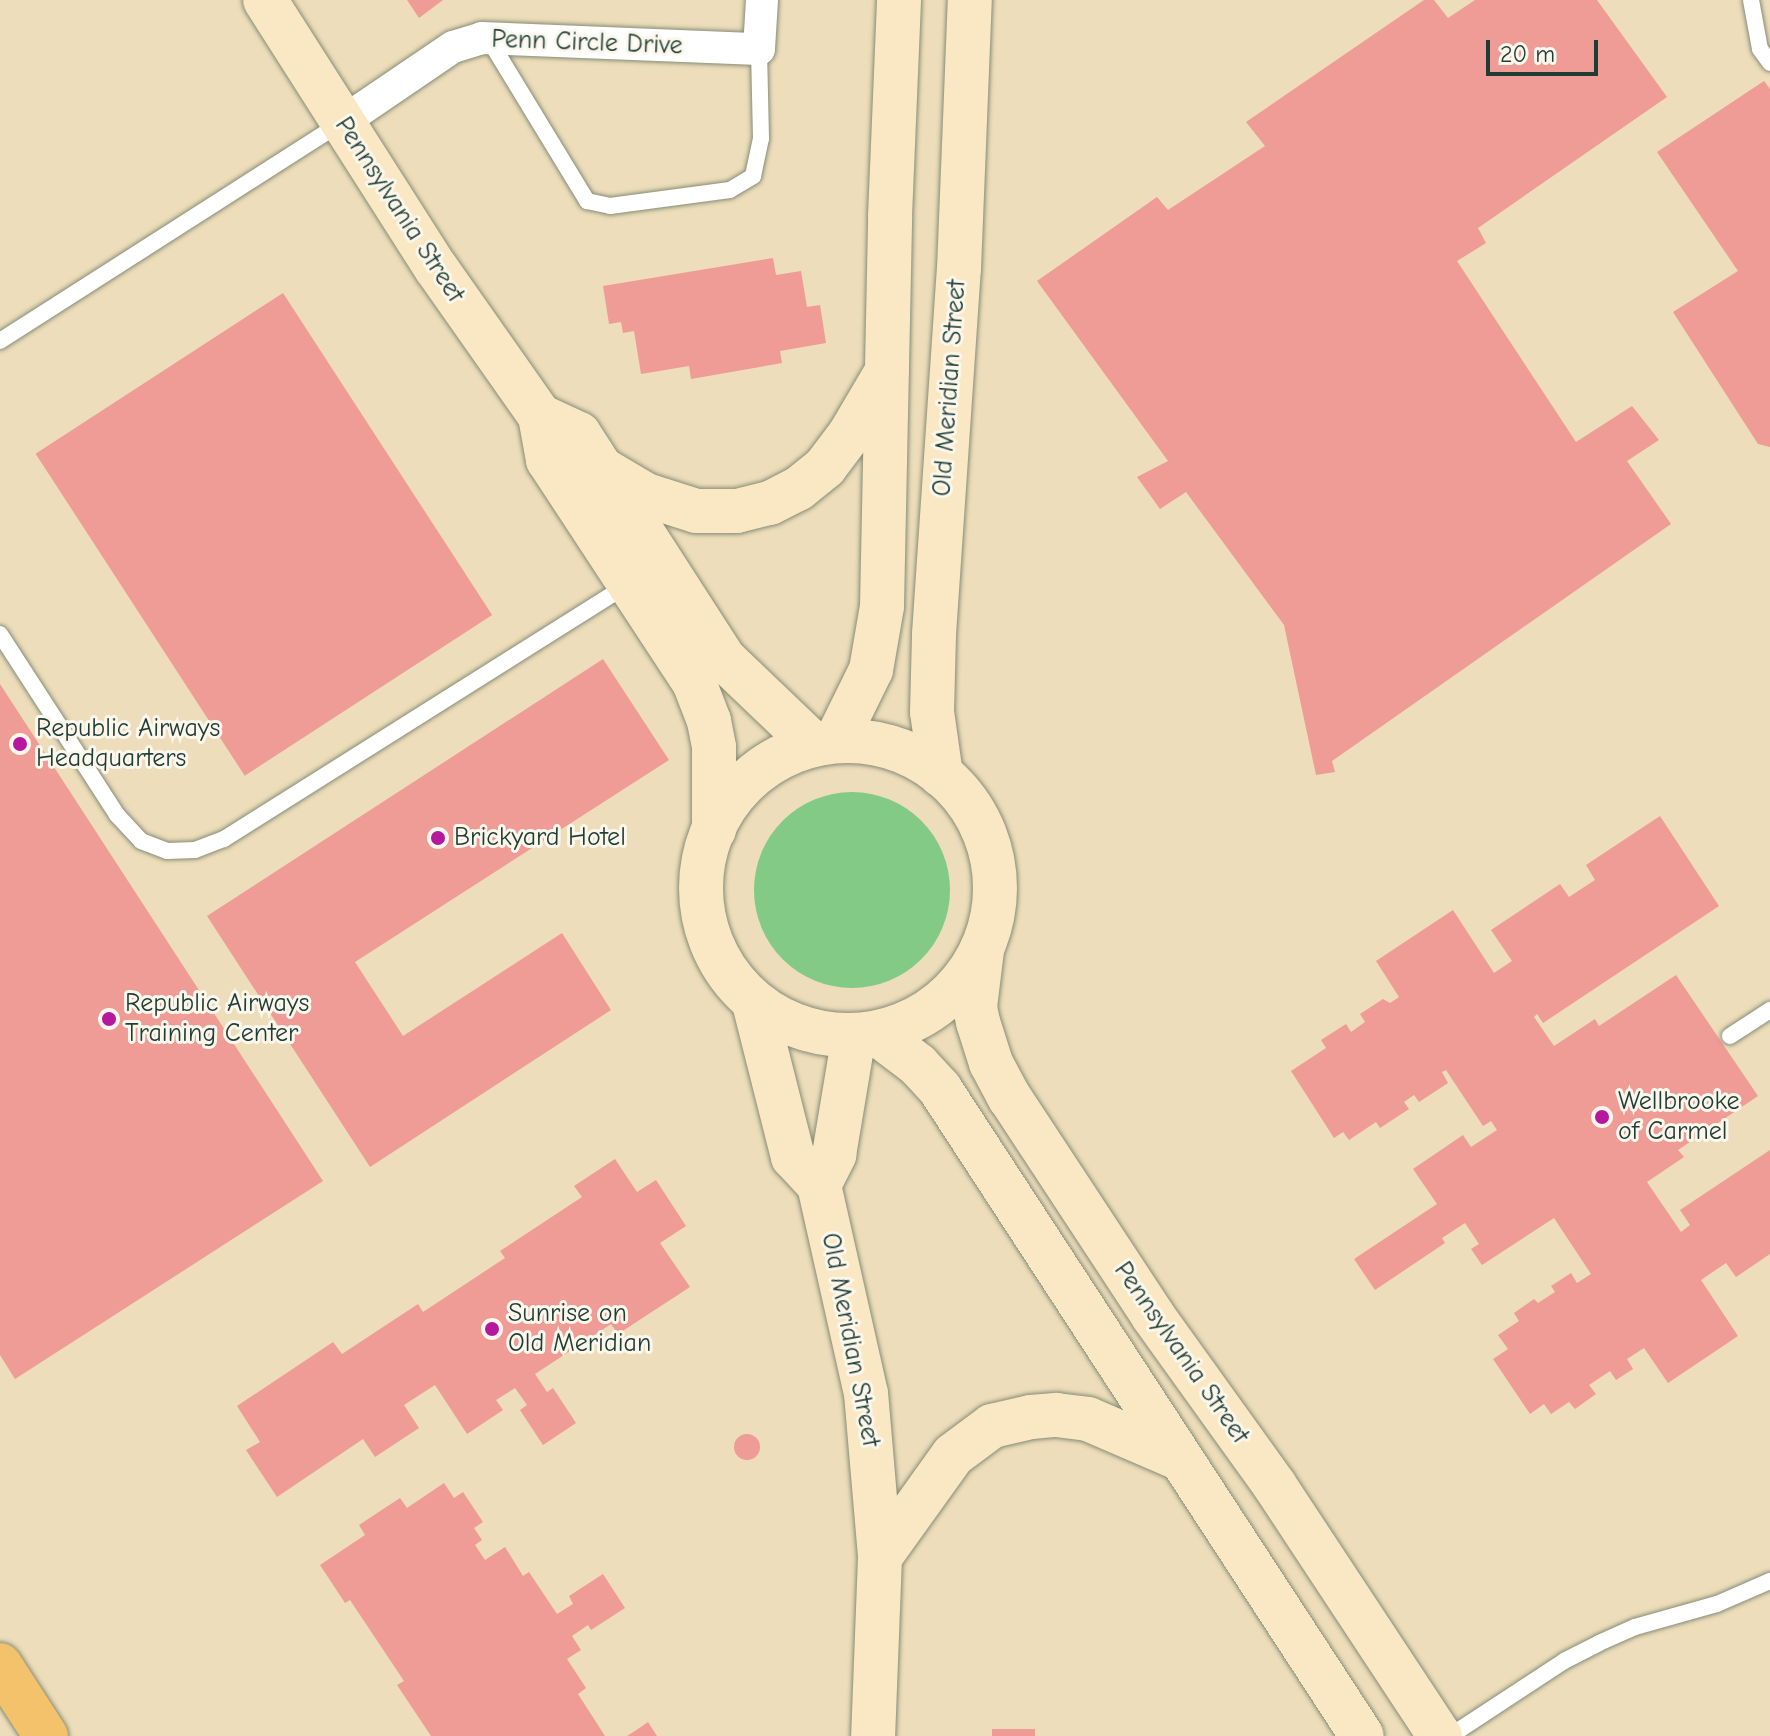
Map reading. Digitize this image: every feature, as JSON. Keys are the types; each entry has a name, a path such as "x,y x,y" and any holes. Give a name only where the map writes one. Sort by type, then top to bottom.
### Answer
{"highway":[{"path":"0,1665 46,1736"}],"main road":[{"name":"Pennsylvania Street","path":"265,0 436,268 540,416 548,460 703,701 714,747 714,830"},
{"path":"825,742 862,693 877,648 882,606 899,0"},
{"name":"Old Meridian Street","path":"941,775 932,679 959,269 970,0"},
{"path":"596,466 646,495 696,511 728,512 770,503 798,489 825,467 850,434 888,369"},
{"path":"540,416 579,434 596,466 724,659 825,742"},
{"path":"825,742 886,745 941,775 979,822 990,849 995,878 994,907 982,950 971,969 941,1003 922,1016 865,1035 810,1031 772,1015 754,1003 723,967 705,923 702,876 714,830 731,801 753,777 780,758 825,742"},
{"name":"Pennsylvania Street","path":"982,950 975,1007 991,1063 1010,1098 1153,1316 1275,1486 1440,1736"},
{"name":"Old Meridian Street","path":"754,1003 793,1157 819,1185 866,1393 880,1557 873,1736"},
{"name":"Pennsylvania Street","path":"865,1035 918,1065 940,1089 1362,1736"},
{"path":"819,1185 834,1155 865,1035"},
{"path":"880,1557 953,1455 992,1426 1056,1415 1088,1419 1181,1459"}],"street":[{"path":"759,49 762,0"},
{"name":"Penn Circle Drive","path":"341,123 453,47 488,38 759,49"}],"lane":[{"path":"1751,0 1760,49 1770,63"},
{"path":"488,38 587,201 610,206 730,190 753,176 761,138 759,49"},
{"path":"0,341 341,123"},
{"path":"0,634 117,815 141,841 167,851 195,850 224,839 629,584"},
{"path":"1730,1036 1770,1010"},
{"path":"1450,1736 1564,1661 1599,1643 1635,1627 1717,1604 1770,1581"}],"green space":[{"path":"852,792 871,793 890,799 922,820 943,852 949,871 949,909 943,928 922,960 890,981 871,987 852,988 833,987 814,981 782,960 761,928 755,909 754,890 755,871 761,852 782,820 814,799 833,793"}],"building":[{"path":"407,0 443,0 419,18"},
{"path":"1424,0 1434,0 1448,18 1475,0 1597,0 1667,97 1478,228 1486,243 1457,261 1576,442 1632,406 1659,440 1627,461 1671,524 1332,761 1335,772 1316,775 1284,625 1186,492 1160,509 1137,477 1168,461 1037,281 1157,197 1168,210 1265,146 1246,122"},
{"path":"1764,81 1770,89 1770,447 1758,444 1673,312 1738,271 1657,152"},
{"path":"773,258 776,275 801,271 807,307 820,305 826,343 780,351 782,363 691,379 689,366 641,374 634,331 623,333 621,322 609,324 603,286"},
{"path":"283,293 492,615 245,776 36,454"},
{"name":"Brickyard Hotel","path":"603,659 669,760 355,962 403,1036 562,933 611,1010 370,1167 207,916"},
{"name":"Republic Airways Training Center","path":"0,684 323,1181 15,1379 0,1355"},
{"name":"Wellbrooke of Carmel","path":"1660,816 1719,906 1543,1023 1537,1014 1534,1017 1554,1046 1595,1019 1599,1026 1676,975 1758,1096 1678,1150 1684,1157 1647,1182 1681,1232 1690,1225 1680,1210 1770,1150 1770,1254 1736,1277 1726,1263 1701,1280 1738,1336 1668,1383 1644,1348 1627,1359 1633,1369 1616,1380 1610,1371 1589,1385 1596,1394 1575,1409 1569,1402 1551,1414 1544,1404 1530,1414 1493,1359 1508,1349 1498,1335 1519,1321 1514,1313 1534,1299 1538,1303 1555,1292 1551,1286 1571,1273 1577,1283 1591,1274 1554,1218 1482,1265 1471,1249 1479,1244 1465,1223 1442,1238 1445,1243 1375,1290 1354,1259 1437,1204 1413,1169 1463,1135 1471,1147 1497,1130 1491,1121 1483,1126 1446,1070 1442,1072 1448,1083 1419,1102 1414,1095 1404,1102 1409,1109 1380,1128 1376,1122 1349,1140 1343,1132 1334,1138 1291,1071 1326,1048 1321,1040 1346,1024 1351,1032 1365,1022 1360,1014 1383,999 1390,1003 1399,997 1376,961 1453,910 1494,973 1512,961 1491,930 1560,884 1569,897 1595,880 1586,865"},
{"name":"Sunrise on Old Meridian","path":"615,1159 637,1192 656,1180 686,1226 660,1243 690,1287 618,1334 611,1324 535,1374 547,1392 553,1388 576,1423 543,1445 520,1410 527,1405 515,1388 496,1400 503,1410 467,1434 435,1385 404,1405 419,1428 375,1457 363,1439 277,1497 246,1450 260,1442 237,1406 333,1342 342,1354 418,1304 423,1312 505,1258 500,1251 582,1197 574,1186"},
{"path":"747,1434 756,1438 760,1447 756,1456 747,1460 738,1456 734,1447 738,1438"},
{"path":"444,1483 454,1498 463,1492 483,1522 474,1528 482,1540 475,1545 485,1560 505,1547 523,1576 529,1572 557,1614 573,1604 569,1596 603,1574 625,1608 591,1630 588,1625 572,1636 581,1650 567,1659 586,1688 578,1694 605,1736 431,1736 397,1685 404,1681 350,1600 345,1603 320,1565 365,1535 359,1525 400,1498 407,1508"},
{"path":"648,1722 657,1736 627,1736 635,1731"},
{"path":"992,1729 1035,1729 1035,1736 992,1736"}],"place":[{"name":"Republic Airways Headquarters","path":"20,744"},
{"name":"Brickyard Hotel","path":"438,838"},
{"name":"Republic Airways Training Center","path":"109,1019"},
{"name":"Wellbrooke of Carmel","path":"1602,1117"},
{"name":"Sunrise on Old Meridian","path":"492,1329"}]}
